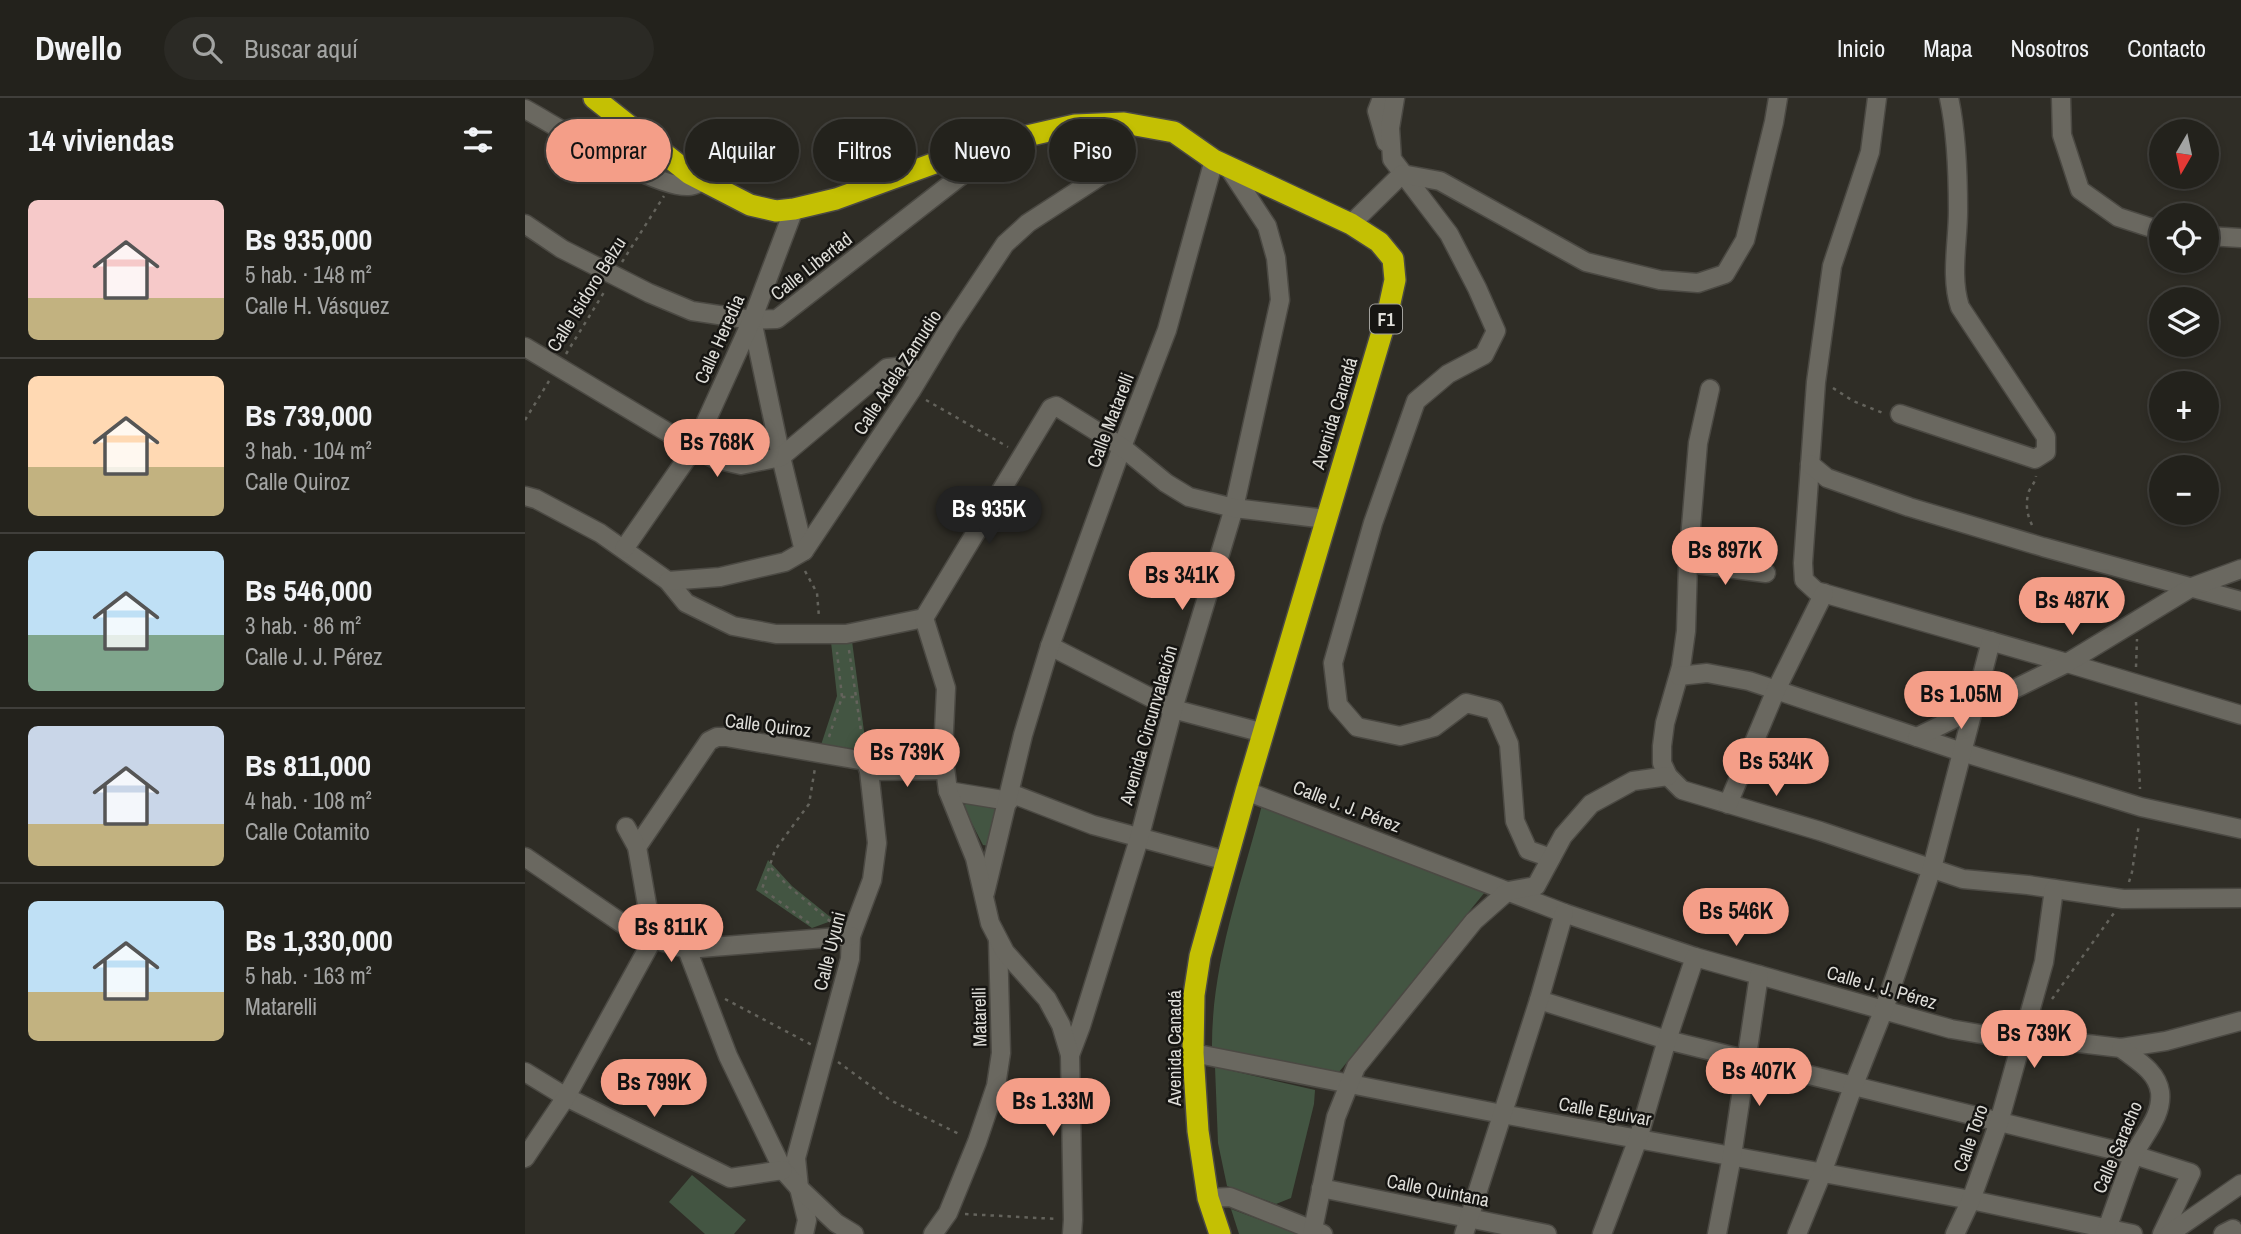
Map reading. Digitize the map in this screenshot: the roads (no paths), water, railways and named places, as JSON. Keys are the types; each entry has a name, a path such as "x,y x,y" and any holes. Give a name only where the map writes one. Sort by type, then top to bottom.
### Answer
{"highway":[{"name":"Avenida Canadá","path":"594,98 685,170"},
{"name":"Avenida Canadá","path":"1136,125 1174,132 1222,164 1350,224 1378,242 1393,259 1395,280 1388,312 1200,956 1194,995 1193,1054 1198,1131 1208,1198 1220,1234"},
{"name":"Avenida Canadá","path":"706,182 750,205 776,211 837,199 930,165"}],"street":[{"path":"1382,98 1377,111 1397,166 1449,234 1496,331 1483,355 1448,374 1416,401 1373,523 1333,663 1338,705 1357,727 1400,736 1434,727 1466,703 1494,710 1509,744 1515,821 1528,850 1551,858"},
{"path":"1350,224 1397,166 1390,128 1395,98"},
{"path":"1397,166 1440,181 1586,262 1660,280 1698,283 1725,274 1745,240 1778,98"},
{"path":"1877,98 1870,152 1832,266 1816,382 1804,580 1816,591 2241,715"},
{"path":"1900,414 2035,459 2046,452 2046,437 1960,307 1954,290 1958,209 1953,118 1949,98"},
{"path":"2060,98 2062,135 2080,190 2118,217 2149,227"},
{"path":"525,109 646,175 689,187 702,182"},
{"name":"Calle Matarelli","path":"984,897 1023,735 1050,646 1167,331 1222,164"},
{"name":"Avenida Circunvalación","path":"1070,1055 1139,839 1173,709 1234,508 1280,300 1276,258 1267,226 1222,164"},
{"name":"Calle Libertad","path":"525,224 562,249 649,293 692,311 752,320 777,319 952,182"},
{"name":"Calle Adela Zamudio","path":"800,553 911,391 1005,244 1028,223 1090,182"},
{"name":"Calle Heredia","path":"624,549 694,448 752,320 794,209"},
{"path":"2219,237 2241,238"},
{"path":"668,582 720,577 785,562 800,553 752,320"},
{"path":"525,347 694,448 715,459 741,465 781,457 887,368 906,366 922,372"},
{"path":"1710,389 1698,443 1686,631 1679,676 1665,723 1662,746 1662,762 1668,776 1682,790 1963,879 2123,899 2241,898"},
{"path":"1074,1229 1070,1055 1061,1025 1047,999 1005,952 990,923 975,858 948,791 944,770 946,688 924,618 1051,408 1056,405 1122,447 1166,484 1189,497 1234,508 1326,519"},
{"path":"1810,464 1827,478 1909,507 2241,601"},
{"path":"525,496 589,527 668,582 686,603 733,626 776,634 834,634 924,618"},
{"path":"1689,563 1766,573"},
{"path":"1917,737 2067,663 2193,587 2241,569"},
{"path":"1728,804 1776,690 1824,593"},
{"path":"1797,1234 1884,1009 1932,868 1991,641"},
{"path":"1050,646 1173,709 1264,733"},
{"path":"1679,676 1707,673 1749,681 2141,807 2241,830"},
{"name":"Calle Quiroz","path":"637,847 709,741 717,737 823,754 867,766 944,770"},
{"name":"Calle Uyuni","path":"804,1234 807,1220 799,1188 796,1158 850,959 851,936 872,880 877,842 867,766"},
{"path":"1208,1198 1230,1197 1316,1232 1321,1188 1336,1117 1356,1067 1474,921 1508,891 1536,886 1563,836 1591,804 1633,781 1668,776"},
{"path":"948,791 1010,797 1139,839 1227,862"},
{"name":"Calle J. J. Pérez","path":"1247,791 1564,913 1695,957 1951,1029 2004,1038 2057,1040 2121,1048 2166,1041 2241,1021"},
{"path":"525,1158 566,1097 653,939 637,847 626,827"},
{"path":"525,857 623,924 653,939 687,949 851,936"},
{"name":"Calle Toro","path":"1955,1234 1971,1200 1999,1122 2044,962 2054,889"},
{"path":"1467,1226 1564,913"},
{"name":"Matarelli","path":"933,1234 948,1213 996,1086 1001,1053 997,938"},
{"path":"687,949 728,1056 783,1170 836,1223 854,1234"},
{"path":"1602,1234 1638,1139 1695,957"},
{"path":"1717,1234 1732,1156 1759,975"},
{"path":"1539,1000 1667,1040 2134,1156 2191,1173 2162,1234"},
{"name":"Calle Saracho","path":"2106,1231 2134,1156 2142,1138 2151,1128 2158,1110 2160,1093 2154,1075 2121,1048"},
{"name":"Calle Eguivar","path":"1193,1054 1971,1200 2106,1231 2133,1234"},
{"path":"525,1072 566,1097 730,1178 783,1170"},
{"path":"2169,1234 2241,1184"},
{"name":"Calle Quintana","path":"1321,1188 1467,1226 1547,1234"},
{"path":"948,1213 951,1234"}]}
